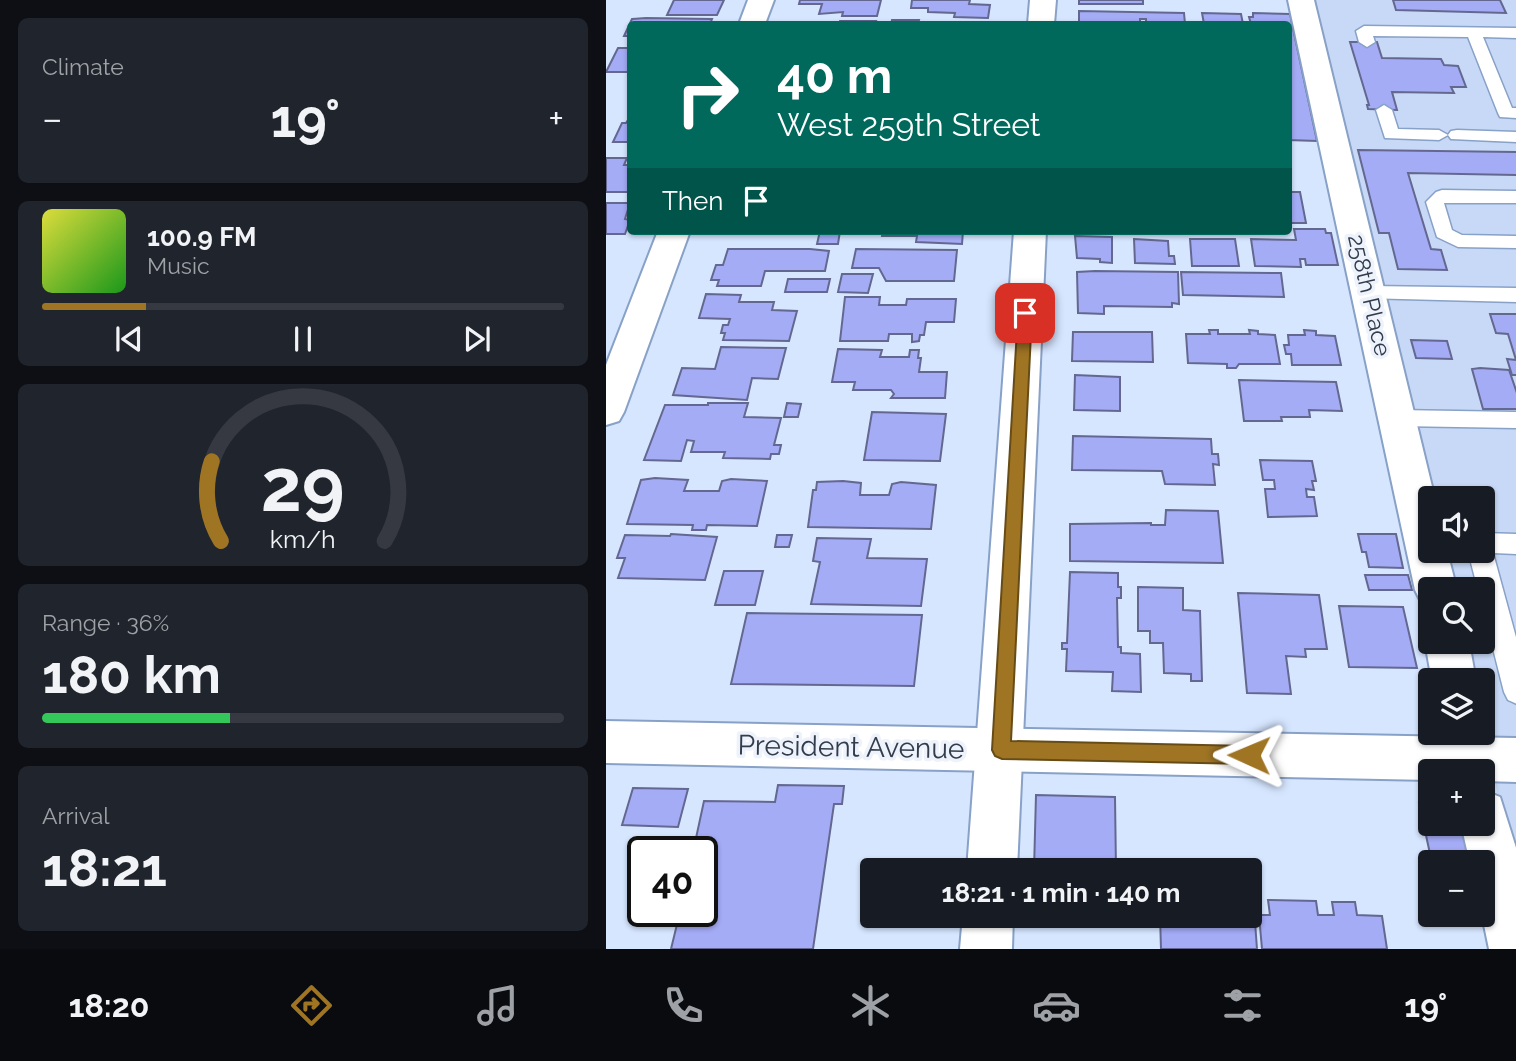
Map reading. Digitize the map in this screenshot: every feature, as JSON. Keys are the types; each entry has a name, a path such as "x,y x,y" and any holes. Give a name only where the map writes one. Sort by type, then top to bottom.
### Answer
{"street":[{"path":"753,21 761,0"},
{"path":"1041,21 1043,0"},
{"name":"258th Place","path":"1301,0 1418,496"},
{"path":"606,412 613,375 672,235"},
{"path":"993,858 1002,750 1030,235"},
{"name":"President Avenue","path":"606,742 1469,755 1517,760"},
{"path":"1488,836 1515,949"},
{"path":"986,949 987,928"}],"lane":[{"path":"1367,42 1364,31 1517,33"},
{"path":"1474,33 1506,113 1517,113"},
{"path":"1384,110 1391,134 1439,135"},
{"path":"1457,135 1517,137"},
{"path":"1517,197 1442,196 1435,202 1444,233 1458,241 1517,242"},
{"path":"1370,293 1517,295"},
{"path":"1398,418 1517,420"},
{"path":"1495,543 1517,544"},
{"path":"1483,563 1517,692"}],"shaded area":[{"path":"1314,0 1516,0 1516,875 1495,782 1495,759 1490,759 1487,745 1495,745 1495,668 1469,668 1466,654 1495,654 1495,577 1448,577 1445,563 1495,563 1495,486 1426,486"}],"building":[{"path":"674,0 724,0 717,15 667,15"},
{"path":"800,0 881,0 877,16 842,16 843,12 819,14 822,4 799,4"},
{"path":"912,0 970,0 969,4 990,5 988,18 954,17 955,13 911,8"},
{"path":"1079,0 1143,0 1143,4 1079,4"},
{"path":"1393,0 1500,0 1506,13 1396,10"},
{"path":"1079,11 1184,13 1185,21 1140,19 1079,21"},
{"path":"1202,13 1241,14 1242,21 1203,21"},
{"path":"1253,13 1290,14 1291,21 1250,21 1249,17 1253,17"},
{"path":"646,18 712,19 711,21 631,21"},
{"path":"1292,23 1317,141 1292,140"},
{"path":"1350,42 1377,42 1382,58 1441,59 1444,65 1458,66 1466,87 1451,87 1454,93 1392,92 1397,110 1368,109"},
{"path":"618,48 627,48 627,72 606,72"},
{"path":"622,123 626,123 627,142 613,142"},
{"path":"1358,150 1517,152 1517,175 1408,173 1431,249 1441,250 1447,270 1398,269 1389,233 1379,233"},
{"path":"606,158 627,158 624,165 627,165 627,192 606,192"},
{"path":"1292,192 1300,192 1306,223 1292,223"},
{"path":"606,203 627,203 625,234 606,234"},
{"path":"1294,229 1325,229 1326,233 1331,233 1338,265 1306,265 1305,259 1300,259 1301,267 1255,266 1251,239 1296,240"},
{"path":"819,235 839,235 838,244 817,244"},
{"path":"963,235 962,244 916,242 917,236 882,236"},
{"path":"1075,236 1112,237 1112,263 1100,262 1100,259 1077,258"},
{"path":"1134,239 1168,241 1169,256 1174,256 1175,264 1135,263"},
{"path":"1190,239 1235,239 1239,266 1192,266"},
{"path":"728,249 829,251 825,271 765,271 761,286 717,286 719,280 711,280 716,265 723,265"},
{"path":"856,249 957,250 954,281 886,281 879,268 852,268"},
{"path":"1077,272 1178,272 1179,304 1172,303 1172,307 1104,306 1104,314 1078,313"},
{"path":"1181,272 1281,273 1284,297 1183,295"},
{"path":"842,274 873,274 868,293 838,292"},
{"path":"788,279 830,279 827,292 785,292"},
{"path":"706,294 741,295 739,302 774,302 772,310 797,311 789,341 723,340 723,325 728,325 730,319 699,318"},
{"path":"845,297 880,297 879,305 906,305 907,299 956,299 954,322 926,322 924,335 920,335 919,341 912,342 912,334 889,334 888,341 840,341"},
{"path":"1490,314 1517,314 1517,375 1512,375 1507,359 1516,360 1508,334 1496,333"},
{"path":"1209,330 1218,330 1218,334 1250,334 1249,330 1258,331 1258,334 1275,335 1280,364 1239,364 1236,368 1227,368 1227,364 1188,363 1186,334 1210,334"},
{"path":"1304,330 1316,331 1316,335 1335,336 1341,365 1292,365 1291,354 1286,354 1284,345 1289,345 1288,335 1305,335"},
{"path":"1073,332 1152,332 1153,362 1072,361"},
{"path":"1411,340 1447,341 1452,359 1416,358"},
{"path":"721,347 786,348 778,379 752,378 747,400 673,395 682,368 715,369"},
{"path":"838,349 882,350 880,357 909,357 910,350 919,350 919,372 947,372 945,398 891,398 894,394 891,390 853,390 855,382 832,382"},
{"path":"1472,369 1509,370 1517,393 1517,409 1483,409"},
{"path":"1075,375 1120,377 1120,411 1074,410"},
{"path":"1239,380 1336,382 1342,411 1309,410 1310,417 1281,417 1282,421 1244,421"},
{"path":"748,403 744,417 781,418 774,445 781,445 779,454 771,454 770,459 723,458 725,452 691,452 694,441 687,440 681,461 644,460 665,405"},
{"path":"787,403 801,404 798,417 784,417"},
{"path":"872,412 946,414 940,461 864,460"},
{"path":"1073,436 1211,439 1212,454 1218,454 1219,465 1213,464 1215,485 1165,484 1162,471 1072,470"},
{"path":"1260,460 1312,461 1316,481 1312,481 1314,490 1306,489 1307,497 1314,497 1317,516 1268,517 1265,489 1275,489 1274,480 1263,480"},
{"path":"731,479 767,481 757,526 707,525 706,530 692,530 693,525 627,524 641,480 688,480 684,491 719,491 722,481"},
{"path":"817,482 861,483 860,495 889,495 892,484 901,482 936,485 931,529 808,527 813,490 816,490"},
{"path":"1166,510 1218,511 1223,563 1070,561 1070,524 1165,525"},
{"path":"1358,534 1396,534 1403,568 1369,567"},
{"path":"625,535 717,537 705,580 618,578 625,558 617,558"},
{"path":"777,535 792,535 789,547 775,547"},
{"path":"817,538 871,539 867,558 927,559 921,606 811,604 820,562 813,561"},
{"path":"724,571 763,571 755,605 715,605"},
{"path":"1070,572 1118,573 1121,598 1117,598 1118,647 1121,647 1121,653 1140,654 1141,692 1112,691 1113,672 1066,671 1067,649 1062,649 1062,643 1067,643"},
{"path":"1365,575 1408,575 1412,590 1369,590"},
{"path":"1138,587 1183,588 1183,610 1200,611 1202,681 1191,681 1191,674 1164,673 1163,643 1150,643 1150,631 1138,631"},
{"path":"1238,593 1319,595 1327,649 1305,649 1306,657 1286,656 1291,694 1247,693"},
{"path":"1339,606 1403,607 1417,668 1349,667"},
{"path":"747,613 922,615 914,686 731,684"},
{"path":"778,785 844,786 842,804 834,804 813,949 671,949 676,927 718,927 718,836 696,836 704,801 775,802"},
{"path":"633,788 688,789 678,827 622,825"},
{"path":"1036,795 1115,797 1116,858 1034,858"},
{"path":"1426,836 1466,836 1469,850 1429,850"},
{"path":"1268,900 1316,901 1318,915 1334,915 1332,902 1355,902 1357,915 1382,916 1387,949 1262,949 1262,915 1270,915"},
{"path":"1160,928 1255,928 1257,949 1161,949"}],"route":[{"path":"1025,313 1002,750 1249,755"}]}
